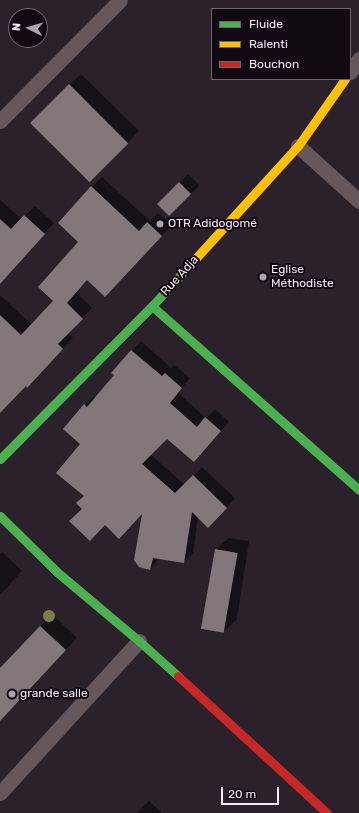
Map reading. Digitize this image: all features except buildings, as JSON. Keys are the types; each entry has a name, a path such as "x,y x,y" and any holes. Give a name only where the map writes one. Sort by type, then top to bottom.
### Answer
{"street":[{"path":"0,121 120,0"},
{"path":"351,71 359,59"},
{"name":"Rue Adja","path":"0,459 152,306 298,146 344,80"},
{"path":"298,146 359,201"},
{"path":"152,306 359,490"},
{"path":"0,516 56,572 139,641 327,813"},
{"path":"0,794 139,641"}],"traffic: fast":[{"path":"0,459 152,306 195,259"},
{"path":"152,306 359,490"},
{"path":"0,516 57,572 178,676"}],"traffic: slow":[{"path":"195,259 298,146 344,80"}],"traffic: jam":[{"path":"178,676 327,813"}],"place":[{"name":"OTR Adidogomé","path":"160,224"},
{"name":"Eglise Méthodiste","path":"263,277"},
{"name":"grande salle","path":"12,694"}]}
